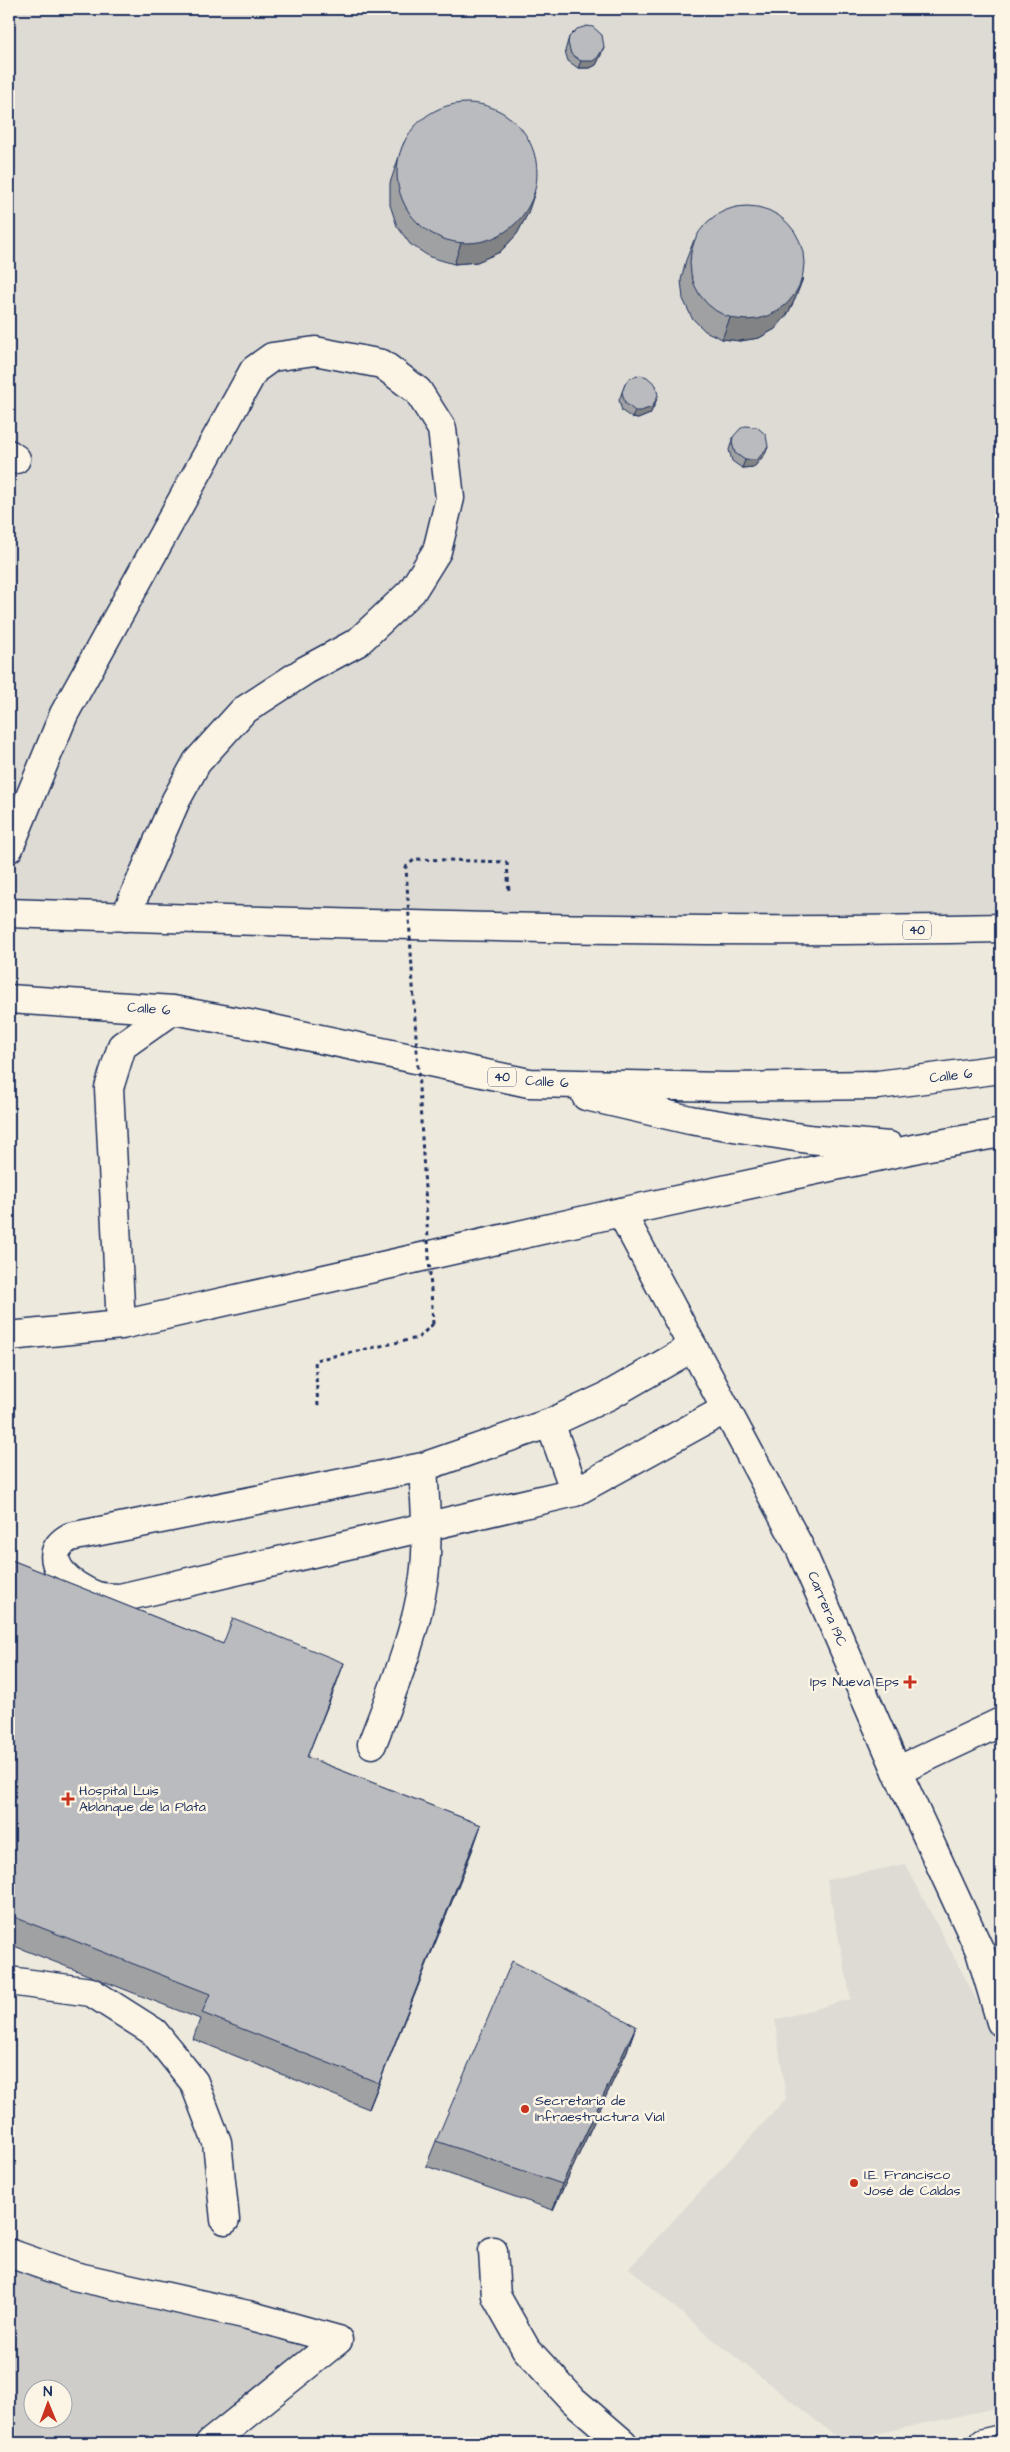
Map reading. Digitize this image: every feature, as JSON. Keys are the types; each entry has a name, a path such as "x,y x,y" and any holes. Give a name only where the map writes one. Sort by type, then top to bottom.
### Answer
{"main road":[{"path":"9,848 64,714 254,370 272,357 316,351 382,364 418,391 442,429 450,498 437,551 412,591 358,642 306,670 243,711 197,762 176,800 125,917"},
{"path":"833,931 1001,910"},
{"name":"40","path":"9,913 302,923 833,931 1001,928"},
{"name":"Calle 6","path":"9,999 173,1010 250,1024 529,1083 726,1087 878,1085 1001,1069"},
{"path":"120,1326 109,1088 122,1046 173,1010"},
{"path":"529,1083 690,1120 808,1139 918,1148"},
{"path":"9,1336 120,1326 621,1212 918,1148 1001,1133"},
{"name":"Carrera 19C","path":"621,1212 800,1548 897,1771 980,1951 1001,2022"},
{"path":"693,1347 608,1396 550,1423 423,1467 70,1538 60,1543 55,1552 57,1565 66,1579 81,1590 98,1596 120,1598 426,1525 575,1492 726,1409"},
{"path":"550,1423 575,1492"},
{"path":"372,1744 409,1648 424,1577 426,1525 423,1467"},
{"path":"897,1771 1001,1722"},
{"path":"9,1981 91,1992 154,2032 194,2082 216,2142 225,2220"},
{"path":"493,2251 496,2296 526,2349 573,2400 623,2443"},
{"path":"9,2253 74,2276 248,2315 338,2340 210,2443"},
{"path":"984,2443 1001,2439"}],"path":[{"path":"318,1406 314,1360 418,1338 433,1324 406,867 415,859 506,862"}],"shaded area":[{"path":"9,9 1001,9 1001,910 833,931 9,913"},
{"name":"I.E. Francisco José de Caldas","path":"905,1864 989,2023 1001,2063 1001,2407 842,2441 710,2337 629,2268 786,2099 775,2020 851,1999 827,1880"},
{"path":"9,2253 338,2340 210,2443 9,2443"}],"building":[{"path":"587,26 593,27 602,35 604,47 593,61 581,61 571,54 568,43 569,37 577,29"},
{"path":"467,103 494,109 506,115 516,124 525,134 531,146 537,173 531,200 525,212 516,222 506,231 494,237 467,243 440,237 428,231 418,222 409,212 403,200 397,173 403,146 409,134 418,124 428,115 440,109"},
{"path":"747,206 769,210 788,222 800,241 804,263 800,285 788,304 769,316 747,320 725,316 706,304 694,285 690,263 694,241 706,222 725,210"},
{"path":"641,375 647,377 656,385 658,396 652,407 635,411 625,403 622,392 626,382 631,378"},
{"path":"745,426 757,427 766,435 768,447 757,460 745,460 735,453 732,443 733,437"},
{"path":"9,1559 223,1644 233,1618 344,1663 307,1757 481,1825 379,2083 202,2013 210,1994 9,1915"},
{"name":"Secretaría de Infraestructura Vial","path":"512,1961 636,2026 562,2184 436,2141"}],"place":[{"name":"Ips Nueva Eps","path":"910,1682"},
{"name":"Hospital Luis Ablanque de la Plata","path":"68,1799"},
{"name":"Secretaría de Infraestructura Vial","path":"525,2109"},
{"name":"I.E. Francisco José de Caldas","path":"854,2183"}]}
